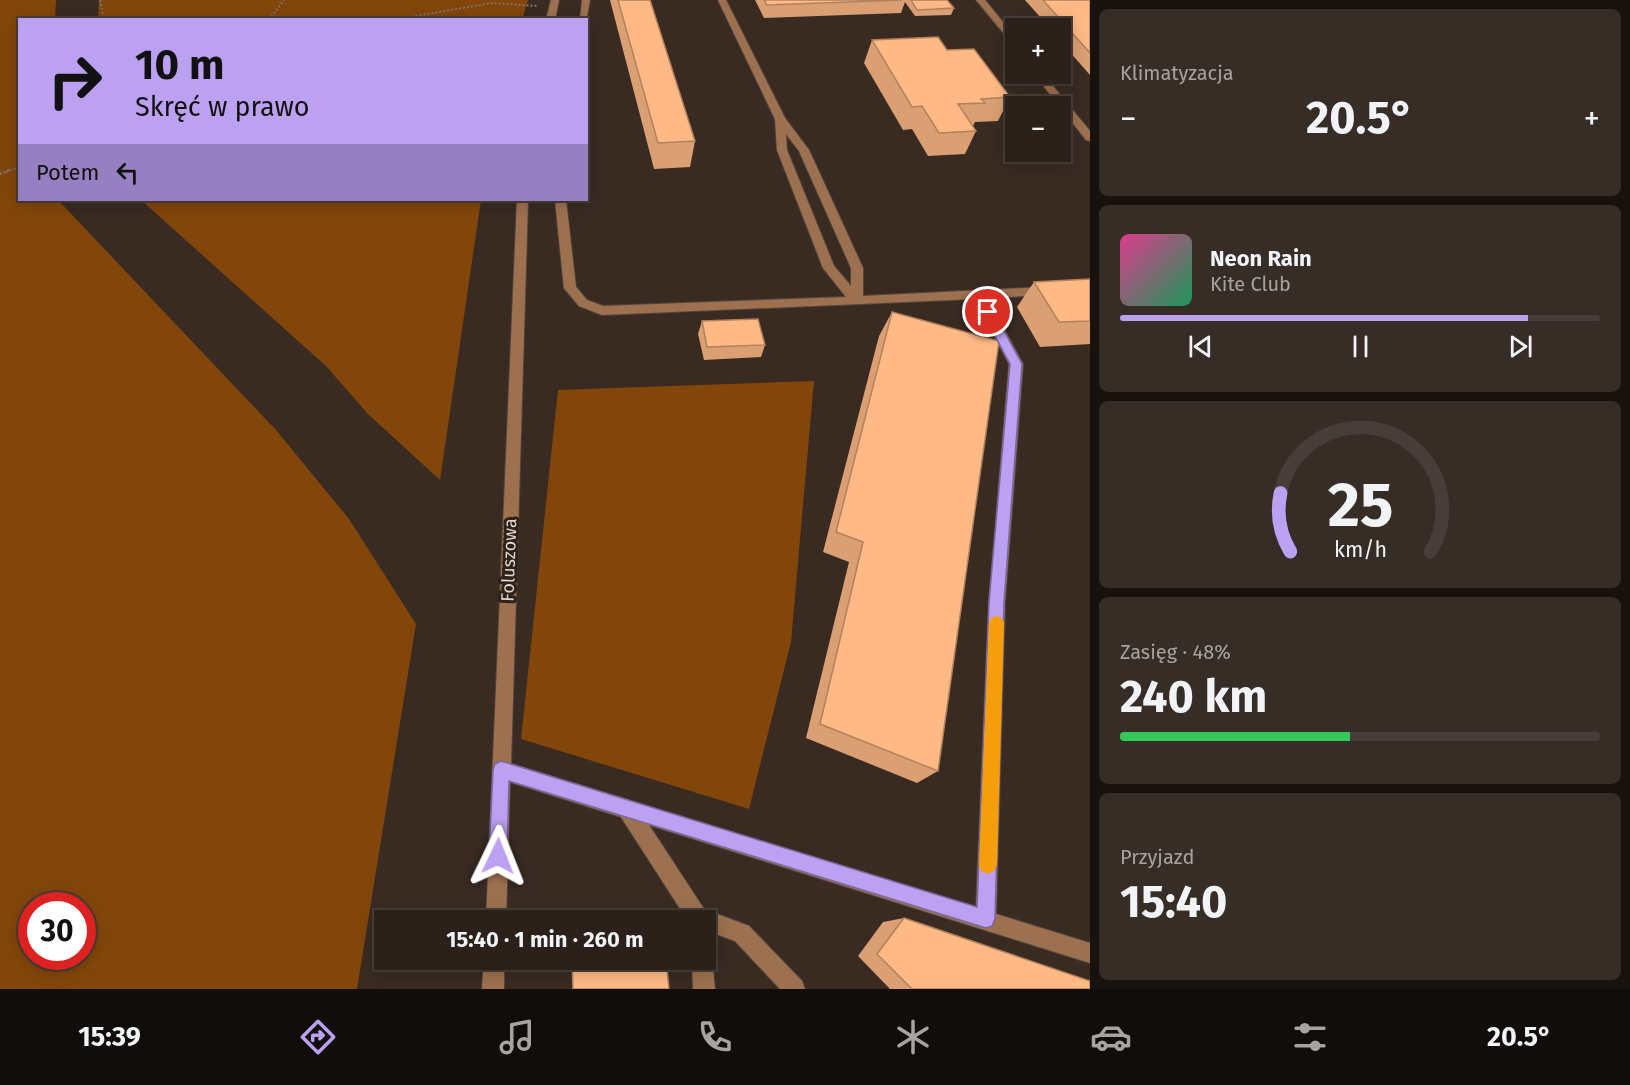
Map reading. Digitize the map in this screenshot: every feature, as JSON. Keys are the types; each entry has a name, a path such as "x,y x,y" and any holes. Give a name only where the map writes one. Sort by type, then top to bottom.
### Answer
{"street":[{"path":"584,18 586,0"},
{"path":"722,0 780,119 804,150 857,268 857,301"},
{"path":"980,0 1005,31"},
{"path":"1046,84 1090,138"},
{"path":"780,119 782,150 829,268 857,301"},
{"name":"Foluszowa","path":"496,910 522,201"},
{"path":"560,201 570,288 583,303 602,311 1057,291"},
{"path":"979,295 1016,364 997,602 986,919"},
{"path":"501,770 1090,953"},
{"path":"626,808 694,910"},
{"path":"716,924 742,933 794,989"},
{"path":"493,989 494,970"},
{"path":"703,970 704,989"}],"path":[{"path":"100,0 104,18"},
{"path":"270,18 284,0"},
{"path":"404,18 492,3 554,4"},
{"path":"0,174 18,167"}],"shaded area":[{"path":"0,0 56,0 55,18 18,18 18,201 59,201 276,430 349,519 416,624 357,989 0,989"},
{"path":"99,0 528,0 523,18 98,18"},
{"path":"142,201 481,201 440,480 368,414 326,366"},
{"path":"814,381 791,642 749,809 521,739 558,390"}],"building":[{"path":"618,0 650,0 695,141 658,143"},
{"path":"764,0 902,0 767,5"},
{"path":"911,0 947,0 954,8 917,10"},
{"path":"1043,0 1090,0 1090,53 1071,32 1071,18 1059,18"},
{"path":"938,37 947,50 974,49 1009,96 981,99 985,103 958,104 976,131 939,133 922,106 912,107 872,40"},
{"path":"1090,279 1090,321 1059,322 1034,282"},
{"path":"892,312 999,341 938,771 820,724 863,542 836,532"},
{"path":"758,319 765,345 707,347 702,321"},
{"path":"904,918 1090,981 1090,989 912,989 877,954"},
{"path":"572,970 667,970 669,989 573,989"}],"slow traffic":[{"path":"988,865 996,623"}],"route":[{"path":"498,856 501,770 986,919 997,602 1016,364 988,312"}]}
